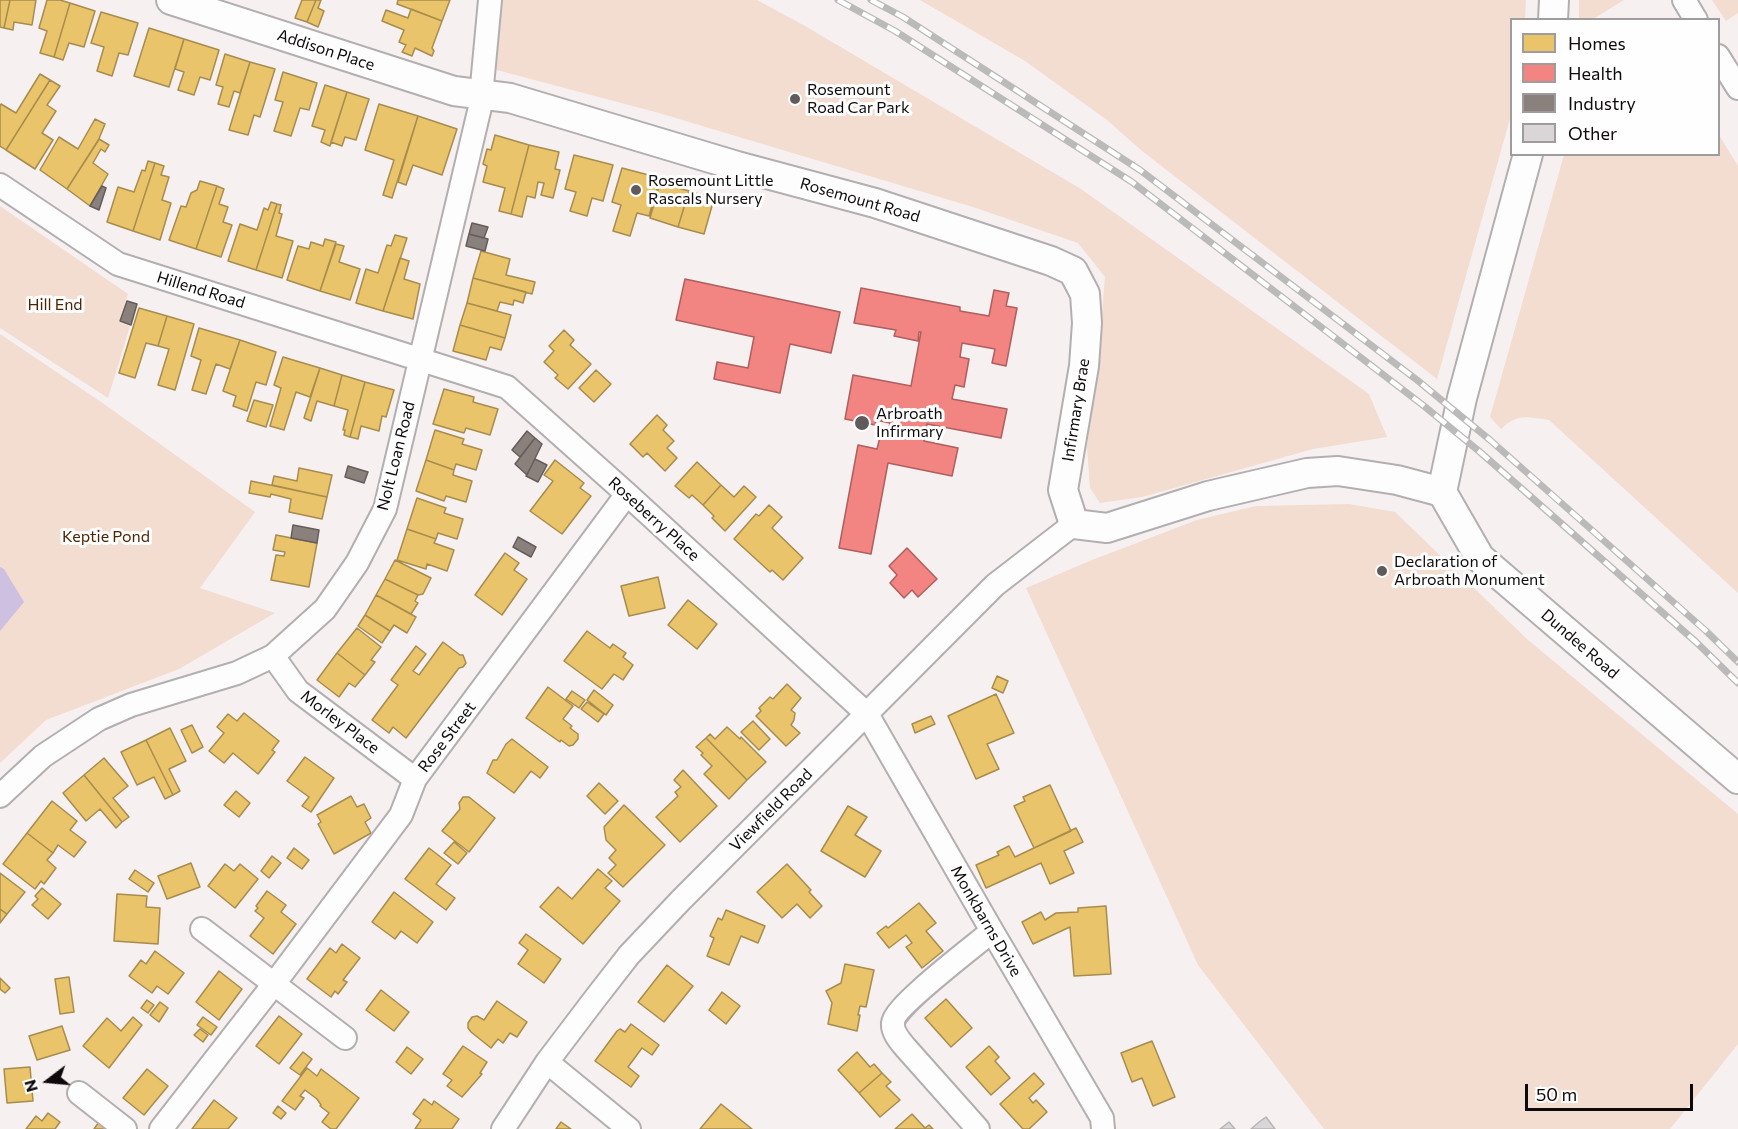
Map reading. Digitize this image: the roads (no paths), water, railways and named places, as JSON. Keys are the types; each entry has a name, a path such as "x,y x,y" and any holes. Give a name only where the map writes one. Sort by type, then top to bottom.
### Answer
{"main road":[{"name":"Addison Place","path":"171,0 454,91 482,94"},
{"path":"1553,18 1554,0"},
{"name":"Rosemount Road","path":"482,94 510,98 737,166 875,203 1040,257 1073,271 1084,294"},
{"path":"1074,524 1107,528 1208,496 1308,473 1338,471 1397,480 1442,492 1460,409 1527,156"},
{"name":"Infirmary Brae","path":"1074,524 1063,490 1084,366 1088,323 1084,294"},
{"name":"Dundee Road","path":"1442,492 1480,558 1738,779"}],"street":[{"name":"Nolt Loan Road","path":"0,796 44,756 99,719 131,705 237,673 273,656 325,609 357,563 385,509 482,94 490,0"},
{"path":"1684,0 1695,18"},
{"path":"1720,58 1738,88"},
{"name":"Hillend Road","path":"0,185 118,264 420,358"},
{"name":"Roseberry Place","path":"420,358 507,387 867,714"},
{"name":"Rose Street","path":"161,1129 401,815 415,779 627,494"},
{"name":"Viewfield Road","path":"503,1129 547,1062 629,955 994,585 1074,524"},
{"name":"Morley Place","path":"273,656 298,691 415,779"},
{"name":"Monkbarns Drive","path":"867,714 1102,1118 1103,1129"},
{"path":"202,929 345,1038"},
{"path":"978,1129 905,1047 896,1035 892,1022 897,1012 910,999 992,931"},
{"path":"547,1062 629,1129"},
{"path":"79,1093 125,1129"}],"railway":[{"path":"838,0 895,31 1132,182 1424,406 1480,452 1696,642 1738,683"},
{"path":"871,0 903,17 1140,170 1417,380 1490,440 1738,662"}],"place":[{"name":"Rosemount Road Car Park","path":"795,99"},
{"name":"Rosemount Little Rascals Nursery","path":"636,190"},
{"name":"Arbroath Infirmary","path":"862,423"},
{"name":"Declaration of Arbroath Monument","path":"1382,571"}],"park label":[{"name":"Hill End","path":"55,305"},
{"name":"Keptie Pond","path":"106,537"}]}
